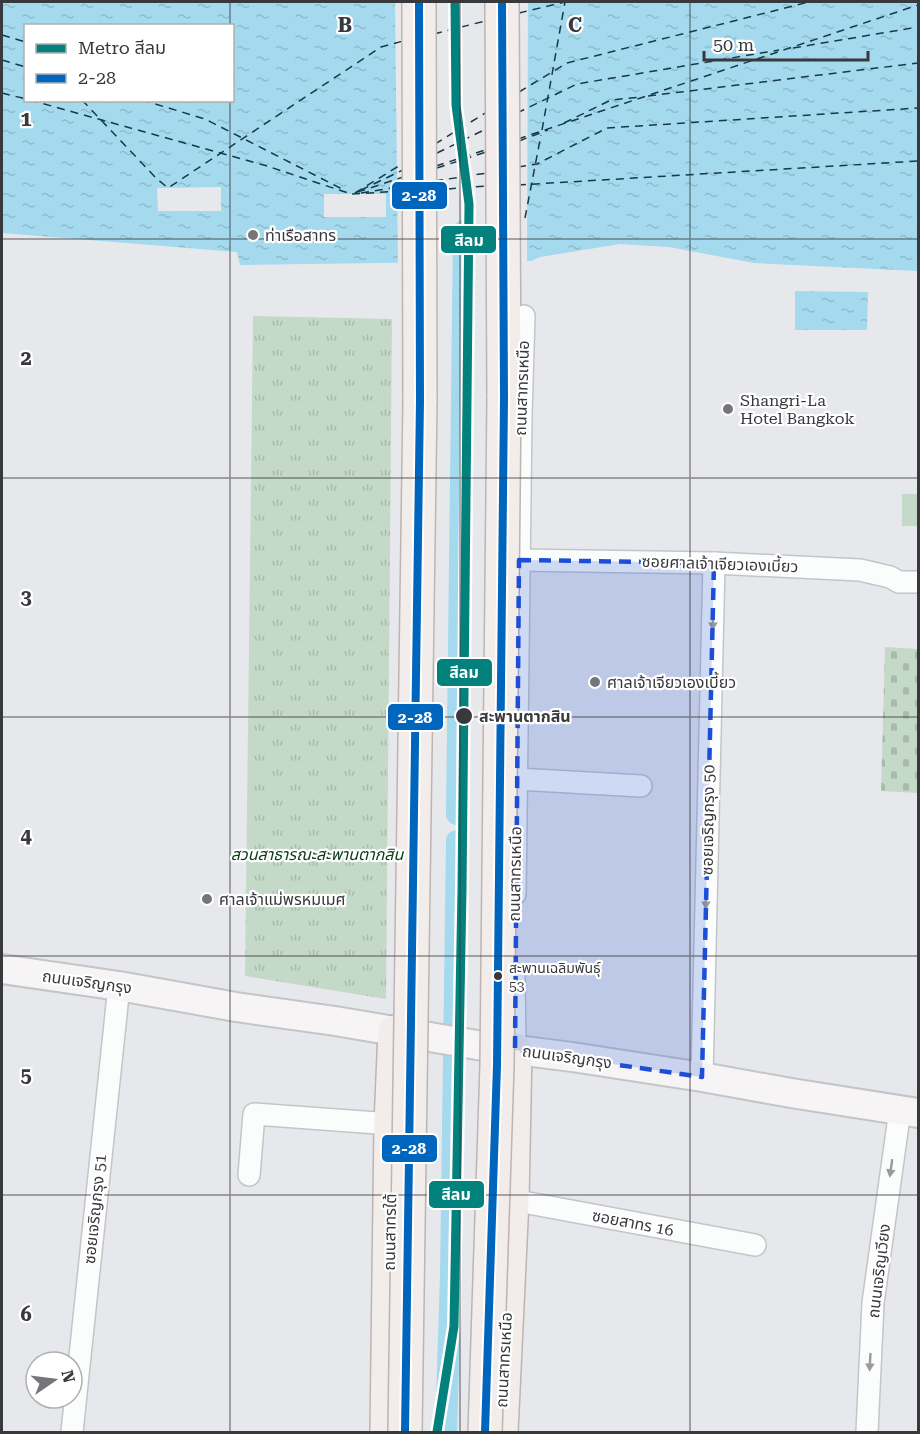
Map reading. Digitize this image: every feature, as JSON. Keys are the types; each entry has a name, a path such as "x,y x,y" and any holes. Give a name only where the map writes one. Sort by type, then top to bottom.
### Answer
{"main road":[{"path":"405,1432 420,401 419,2"},
{"path":"486,1432 497,1065 504,398 502,2"},
{"name":"ถนนเจริญกรุง","path":"2,969 477,1045 702,1077 909,1112"},
{"name":"ถนนสาทรใต้","path":"387,1432 391,1124 409,1034"},
{"name":"ถนนสาทรเหนือ","path":"501,1432 512,1200 515,1050"}],"street":[{"name":"ถนนสาทรเหนือ","path":"515,1050 519,560 524,316"},
{"name":"ซอยศาลเจ้าเจียวเองเบี้ยว","path":"519,560 714,563 860,570 890,577 899,582 918,582"},
{"name":"ซอยเจริญกรุง 50","path":"702,1077 714,563"},
{"path":"517,779 641,786"},
{"name":"ซอยเจริญกรุง 51","path":"72,1432 119,986"},
{"name":"ถนนเจริญเวียง","path":"867,1432 873,1303 909,1112"},
{"path":"249,1176 254,1114 391,1124"},
{"name":"ซอยสาทร 16","path":"512,1200 755,1245"}],"highlighted area":[{"path":"519,560 714,563 702,1077 515,1050"}],"green space":[{"name":"สวนสาธารณะสะพานตากสิน","path":"253,316 392,319 386,999 245,976"},
{"path":"902,494 918,494 918,526 902,526"},
{"path":"885,647 918,649 918,793 881,791"}],"water":[{"path":"2,2 918,2 918,271 754,263 669,247 620,244 540,257 531,261 240,265 237,252 2,233"},
{"path":"795,291 868,292 867,330 795,330"}],"pier":[{"path":"395,2 528,2 527,264 398,266"},
{"path":"221,187 221,211 158,211 157,188"},
{"path":"324,194 386,194 386,217 324,217"}],"waterway":[{"path":"457,814 464,231"},
{"path":"446,1432 451,1275 457,841"}],"ferry route":[{"path":"519,13 565,2"},
{"path":"542,130 565,2"},
{"path":"519,92 567,63 809,2"},
{"path":"518,139 918,5"},
{"path":"434,34 485,21"},
{"path":"793,48 918,27"},
{"path":"2,35 24,41"},
{"path":"84,102 168,188 381,47 403,41"},
{"path":"517,113 577,84 779,50"},
{"path":"2,60 24,66"},
{"path":"648,96 918,63"},
{"path":"2,93 24,98"},
{"path":"564,123 611,100 641,97"},
{"path":"37,102 267,166 351,194"},
{"path":"149,102 205,119 346,191"},
{"path":"518,167 537,164 607,128 918,108"},
{"path":"435,144 487,112"},
{"path":"437,153 486,129"},
{"path":"519,141 548,130"},
{"path":"525,218 541,135"},
{"path":"436,166 488,149"},
{"path":"437,168 486,152"},
{"path":"518,185 918,161"},
{"path":"355,193 402,164"},
{"path":"361,190 403,170"},
{"path":"435,181 487,173"},
{"path":"402,191 352,194 403,177"},
{"path":"361,193 404,186"},
{"path":"434,190 486,186"}],"metro line":[{"name":"สีลม","path":"437,1432 454,1326 462,889 469,204 456,105 455,2"}],"transit line":[{"name":"2-28","path":"405,1432 420,401 419,2"},
{"name":"2-28","path":"485,1432 497,1065 504,398 502,2"}],"place":[{"name":"ท่าเรือสาทร","path":"253,235"},
{"name":"Shangri-La Hotel Bangkok","path":"728,409"},
{"name":"ศาลเจ้าเจียวเองเบี้ยว","path":"595,682"},
{"name":"สะพานตากสิน","path":"464,716"},
{"name":"ศาลเจ้าแม่พรหมเมศ","path":"207,899"},
{"name":"สะพานเฉลิมพันธุ์ 53","path":"498,976"}]}
